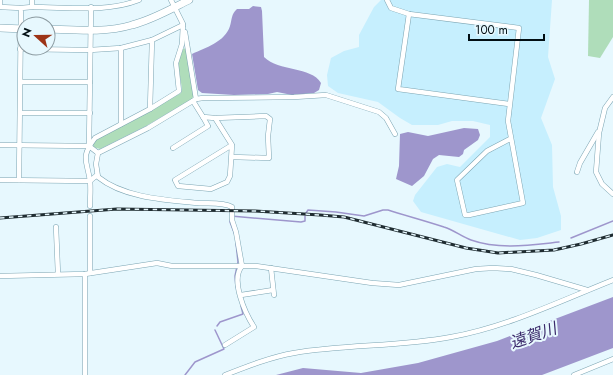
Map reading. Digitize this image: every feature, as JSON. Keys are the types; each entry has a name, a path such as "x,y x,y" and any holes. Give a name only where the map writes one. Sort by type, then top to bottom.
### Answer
{"main road":[{"path":"56,29 90,30 132,25 189,0"},
{"path":"0,28 16,29"}],"street":[{"path":"0,0 0,7 21,8 91,8 116,6 139,0"},
{"path":"32,0 32,7"},
{"path":"61,7 62,0"},
{"path":"171,0 183,24 194,100 208,126 173,148"},
{"path":"387,0 391,8 409,14 519,28 508,104 510,139 523,203 469,216 465,215 457,180 487,151 510,139"},
{"path":"21,8 21,16"},
{"path":"89,146 91,8"},
{"path":"409,14 398,89 508,104"},
{"path":"56,50 90,50 121,48 152,40 176,29 183,24"},
{"path":"90,206 90,181 85,164 85,157 89,146 95,138 150,110 179,91 176,63 182,44 183,24"},
{"path":"150,110 152,40"},
{"path":"121,48 121,124"},
{"path":"19,180 21,113 20,56"},
{"path":"20,82 90,82"},
{"path":"98,153 148,128 194,100 326,95 379,112 386,118 395,134"},
{"path":"613,97 605,108 600,130 596,172 602,184 613,194"},
{"path":"21,113 90,113"},
{"path":"203,117 266,116 270,119 268,136 269,158 232,156"},
{"path":"215,118 232,145 230,176 227,182 211,189 178,186 175,180 232,145"},
{"path":"577,172 580,163 600,130"},
{"path":"0,145 89,146 98,153"},
{"path":"97,175 96,164 98,153"},
{"path":"0,180 90,181 97,175"},
{"path":"97,175 118,187 149,196 173,201 229,205 232,207 239,265 237,281 246,314 254,327 225,345"},
{"path":"84,375 90,216"},
{"path":"56,227 58,274"},
{"path":"0,276 87,273 151,263 172,266 239,265 271,268 372,283 399,285 476,269 511,269 587,290"},
{"path":"271,268 274,295"},
{"path":"225,375 254,364 293,353 328,348 424,342 474,332 613,280"},
{"path":"241,295 273,290"},
{"path":"574,375 613,359"}],"shaded area":[{"path":"381,0 552,0 548,57 555,79 541,118 552,145 553,187 561,216 561,230 537,238 520,240 421,212 413,201 415,195 437,167 447,164 460,167 490,137 490,125 473,121 452,121 438,125 412,125 378,102 338,93 328,86 327,75 331,58 344,51 359,47 359,35 374,7"}],"green space":[{"path":"589,0 613,0 613,37 600,58 588,56"},
{"path":"186,48 194,95 192,99 146,126 100,149 93,147 94,141 181,93 182,89 178,64 183,49"}],"water":[{"path":"253,6 261,7 262,11 264,57 270,62 278,65 310,74 321,83 319,90 314,93 292,95 277,92 268,94 234,95 202,93 198,90 192,54 214,44 224,36 237,9 249,9"},
{"path":"464,128 478,129 480,135 478,140 464,150 463,154 459,157 439,155 433,159 424,176 412,186 396,179 399,166 400,134 408,132 428,136"},
{"name":"遠賀川","path":"613,297 613,348 542,375 276,375 303,368 361,373 418,363 497,341"}],"waterway":[{"path":"306,213 308,210 364,216 383,210 388,210 444,227 468,239 482,243 515,246 559,242"},
{"path":"235,235 230,222 231,216 301,222 305,221 305,216"},
{"path":"571,238 613,221"},
{"path":"236,243 238,262 235,276 236,287"},
{"path":"217,326 220,322 243,314 241,306"},
{"path":"185,375 195,362 224,349 215,330"}],"railway":[{"path":"0,218 117,209 255,211 320,215 344,217 466,248 498,253 554,250 613,235"}]}
